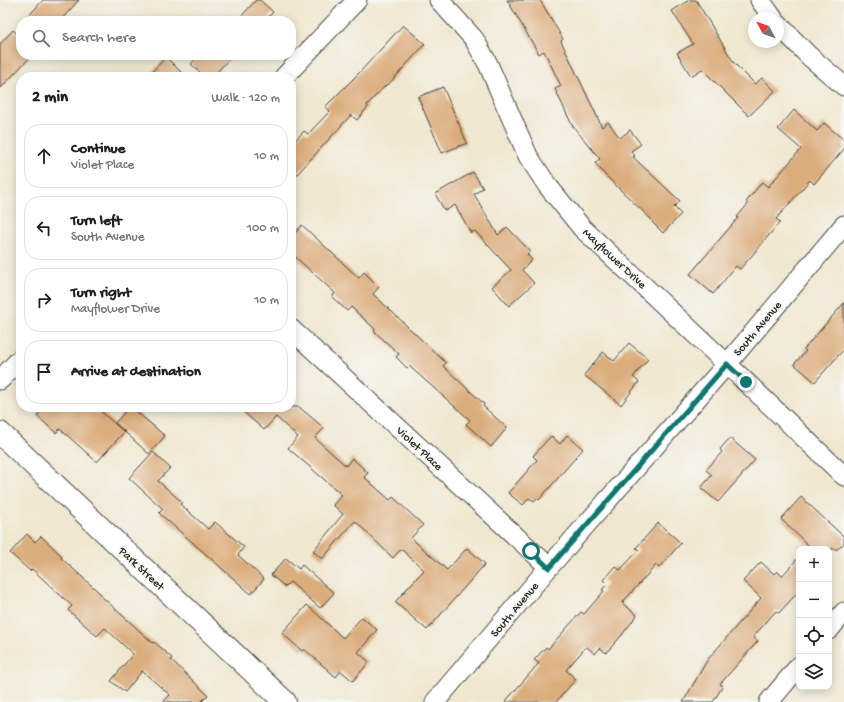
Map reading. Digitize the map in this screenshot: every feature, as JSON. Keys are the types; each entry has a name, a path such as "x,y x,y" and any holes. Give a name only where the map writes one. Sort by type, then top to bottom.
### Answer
{"main road":[{"name":"Park Street","path":"0,433 285,702"}],"street":[{"path":"289,72 358,0"},
{"name":"Mayflower Drive","path":"438,0 474,39 488,64 528,156 546,185 582,228 844,476"},
{"path":"760,0 769,12"},
{"path":"784,30 809,56 844,86"},
{"name":"South Avenue","path":"435,702 549,568 727,364 844,225"},
{"name":"Violet Place","path":"296,334 549,568"},
{"path":"0,380 16,363"},
{"path":"832,626 844,612"},
{"path":"769,702 796,670"}],"building":[{"path":"43,0 79,0 65,16 29,16"},
{"path":"256,0 260,0 273,12 269,16 242,16"},
{"path":"507,0 540,0 563,39 561,41 602,127 608,122 620,138 630,130 641,144 631,151 635,156 633,157 680,201 674,207 681,214 663,233 595,163 600,159 572,125 555,89 561,86 544,51 539,54"},
{"path":"689,0 696,0 734,63 755,84 762,78 775,91 749,116 702,69 691,76 677,53 693,44 672,11"},
{"path":"403,25 425,44 388,85 387,84 367,105 368,107 357,120 351,115 296,176 296,140 304,131 308,134 330,111 325,107 360,72"},
{"path":"13,30 16,33 16,60 27,60 0,89 0,44"},
{"path":"163,60 169,60 181,72 152,72"},
{"path":"195,60 228,60 217,72 200,72 191,64"},
{"path":"443,87 467,143 442,153 418,97"},
{"path":"794,110 817,131 824,123 844,140 844,149 814,184 810,180 776,219 780,222 754,253 740,269 736,266 713,294 690,274 738,218 737,217 748,204 746,202 762,182 768,187 801,149 778,129"},
{"path":"473,172 483,188 474,194 498,235 507,227 530,251 527,254 532,260 522,270 534,283 509,306 492,287 511,270 475,231 471,233 455,205 445,211 435,194"},
{"path":"302,225 359,278 364,272 379,287 373,294 446,363 443,366 484,404 483,406 507,428 491,447 466,424 470,420 409,366 407,368 396,357 399,354 374,331 375,329 351,307 347,311 332,297 335,293 296,258 296,232"},
{"path":"844,303 844,349 815,382 794,364 806,351 804,349"},
{"path":"629,343 648,359 633,377 639,382 621,405 584,375 603,352 614,361"},
{"path":"296,407 299,407 324,428 315,438 346,466 352,458 368,473 364,477 390,500 393,497 423,525 411,538 447,570 467,548 485,564 427,630 395,602 424,570 401,549 393,558 355,521 322,559 313,551 343,514 333,505 342,495 288,448 298,437 276,417 264,430 244,412 296,412"},
{"path":"41,412 102,412 124,432 97,462 60,429 56,433 37,416"},
{"path":"125,412 137,412 165,436 149,454 115,423"},
{"path":"567,435 583,449 539,500 537,498 534,501 529,498 523,505 508,493 537,460 533,456 551,436 560,444"},
{"path":"730,438 755,460 718,502 701,488 712,475 706,470 722,452 720,449"},
{"path":"153,452 170,468 158,481 182,502 180,504 208,529 215,522 244,547 238,555 264,579 251,594 159,513 163,509 129,478"},
{"path":"801,497 844,537 844,543 838,549 832,549 832,546 809,546 781,519"},
{"path":"658,523 681,543 659,568 656,565 622,603 637,615 622,635 606,653 600,648 595,654 587,647 585,648 566,670 576,679 556,702 505,702 539,663 534,660 546,647 548,649 581,612 584,614 604,591 602,590 607,584 603,580 615,566 620,570 639,550 636,548"},
{"path":"27,534 35,542 41,536 62,556 61,558 102,595 101,596 153,643 154,642 166,652 172,658 171,660 208,695 201,702 163,702 170,695 142,671 125,692 111,681 133,654 105,628 97,636 68,610 72,606 32,569 30,571 10,553"},
{"path":"286,558 299,569 302,565 334,593 320,608 290,582 285,587 271,575"},
{"path":"796,560 796,594 779,613 776,611 753,637 758,641 720,684 723,686 713,702 683,702 708,659 761,598 743,581 761,562 774,574 777,571 782,576"},
{"path":"307,605 343,638 362,617 377,630 358,652 369,662 353,681 341,671 336,677 304,649 302,651 282,633"}],"route":[{"path":"531,551 549,568 727,364 746,382"}]}
